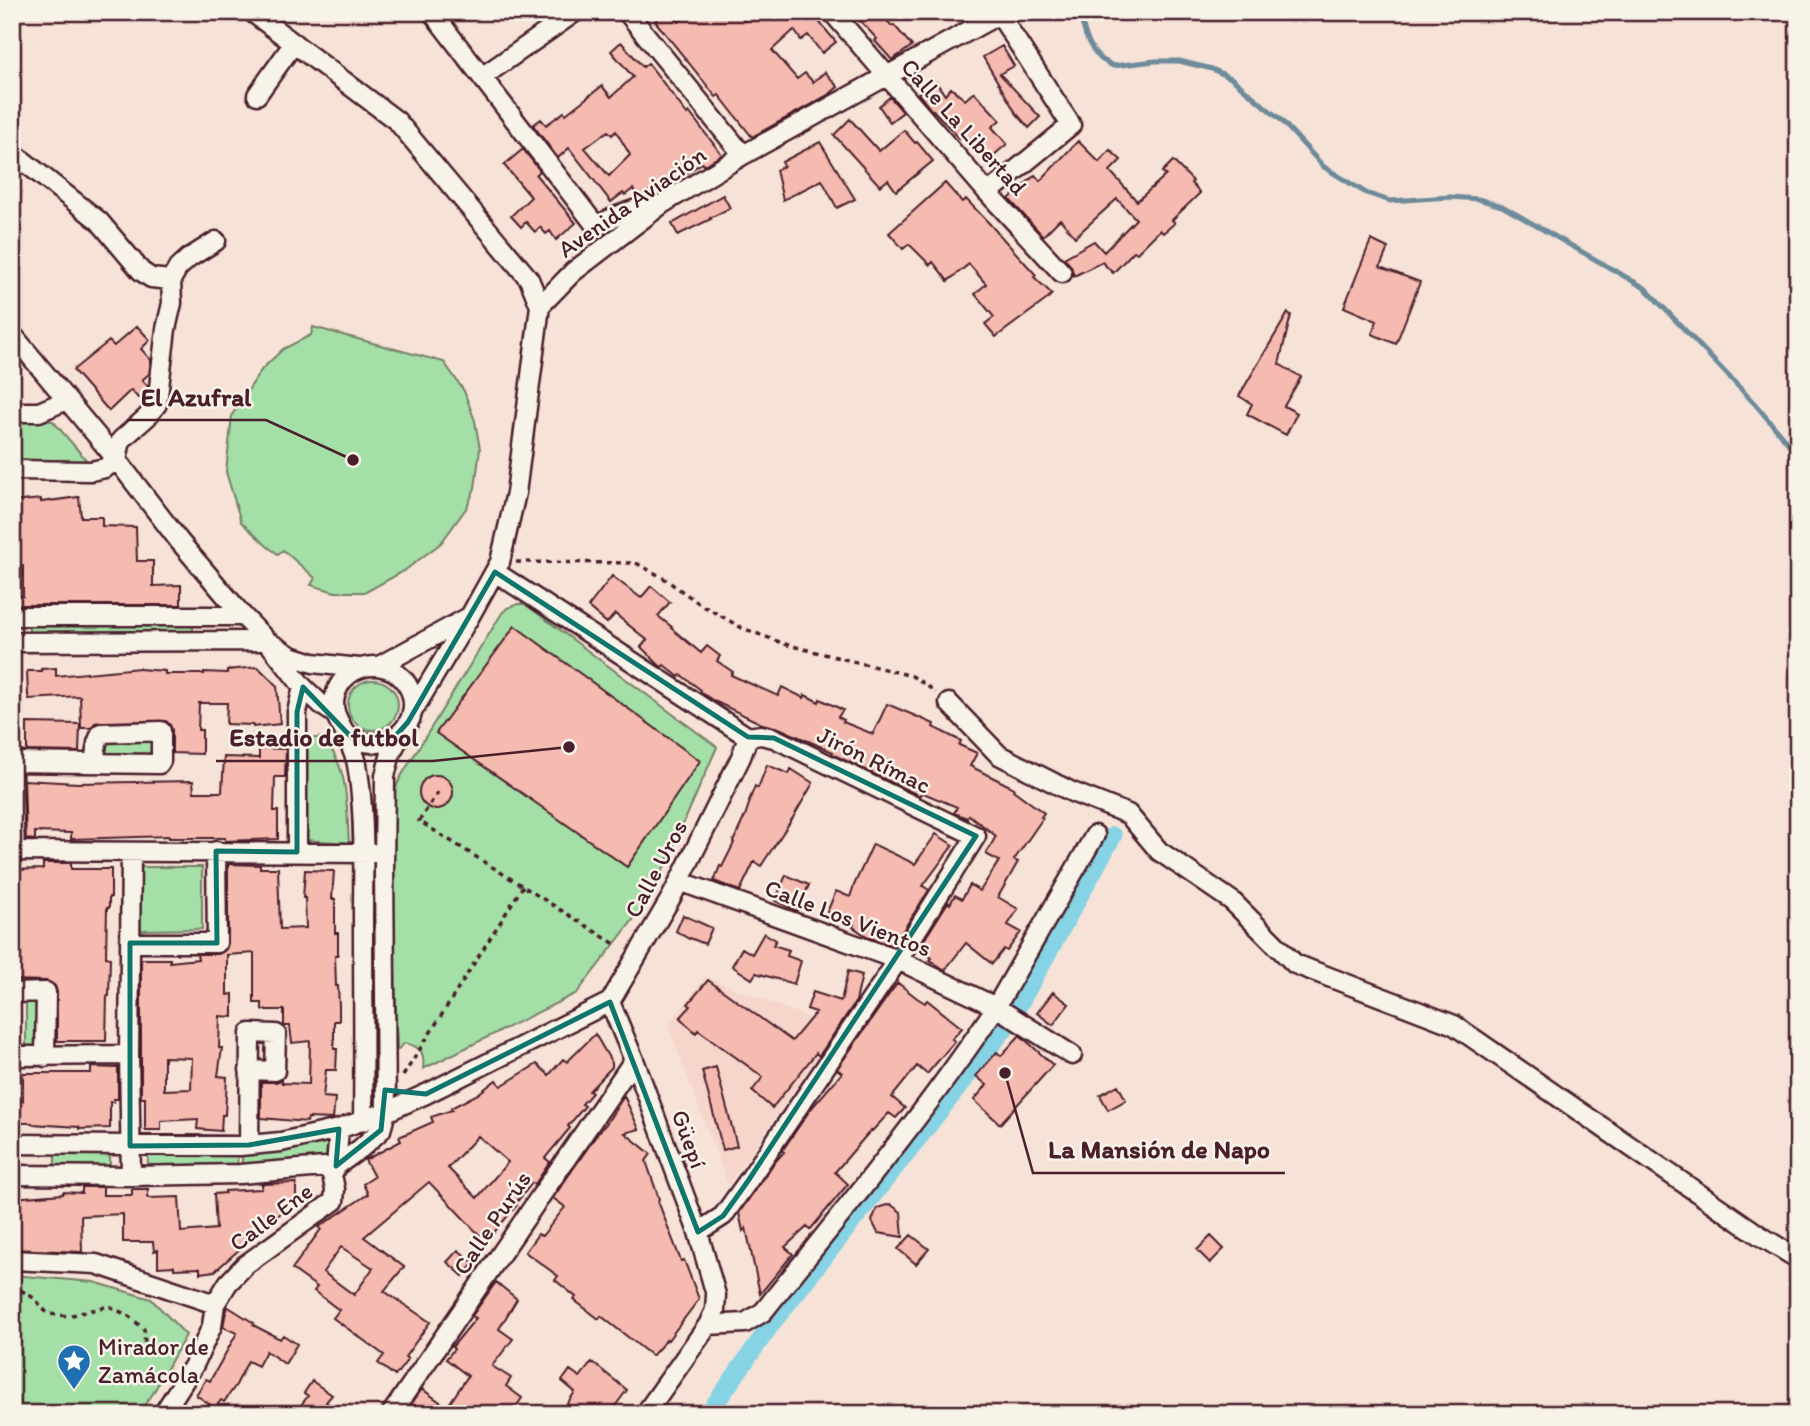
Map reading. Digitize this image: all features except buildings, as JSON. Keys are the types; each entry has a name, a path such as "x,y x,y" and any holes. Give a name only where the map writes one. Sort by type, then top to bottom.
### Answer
{"street":[{"path":"16,1178 240,1174 336,1166 365,1146 381,1130 386,1112 385,776 391,753 412,712 497,567 516,493 540,306 529,279 397,121 252,12"},
{"path":"432,12 596,226 626,211 662,204"},
{"path":"482,78 575,12"},
{"path":"627,12 743,155"},
{"name":"Calle La Libertad","path":"832,12 988,193 1062,273"},
{"path":"988,193 1071,125 1005,23 1004,12"},
{"name":"Avenida Aviación","path":"540,306 573,271 662,204 743,155 1004,12"},
{"path":"257,95 294,43"},
{"path":"12,152 100,220 141,271 151,278 171,280"},
{"path":"12,470 91,471 105,468 117,460 121,440 147,417 157,404 172,303 171,280 178,268 189,258 216,241"},
{"path":"12,334 117,460 180,542 267,641 303,687 335,714"},
{"path":"12,412 39,412 67,400"},
{"path":"497,567 748,737"},
{"path":"12,616 243,616"},
{"path":"12,642 267,641 291,656 325,665 359,668 379,666 470,616"},
{"path":"379,666 401,677 412,699 412,712"},
{"path":"359,668 341,682 334,703 335,714 357,762 360,791 363,853 363,1121"},
{"path":"297,852 297,712 303,687"},
{"path":"949,704 999,755 1072,792 1128,814 1159,850 1232,901 1296,964 1454,1025 1759,1236 1798,1259"},
{"path":"345,733 355,740 380,744 392,740 402,732"},
{"name":"Jirón Rímac","path":"748,737 761,735 774,738 976,836 898,960"},
{"name":"Calle Uros","path":"610,1002 680,881 741,757 748,737"},
{"path":"12,762 94,763"},
{"path":"12,774 13,850 384,852"},
{"path":"645,1414 708,1325 745,1323 763,1312 888,1157 996,1007 1095,835"},
{"path":"130,943 217,943 216,851"},
{"path":"131,852 131,1176"},
{"name":"Calle Los Vientos","path":"680,881 898,960 996,1007 1072,1055"},
{"path":"698,1232 723,1216 898,960"},
{"path":"12,993 47,992 44,1057"},
{"path":"12,1144 249,1145 281,1142 339,1129 426,1094 610,1002"},
{"name":"Güepí","path":"610,1002 698,1232 716,1295 715,1310 708,1325"},
{"path":"249,1070 275,1071 276,1034 250,1033 249,1070 249,1145"},
{"path":"12,1056 129,1055"},
{"name":"Calle Purús","path":"391,1414 634,1060"},
{"path":"385,1081 397,1092 426,1094"},
{"path":"336,1166 339,1129"},
{"path":"16,1178 32,1167 34,1145"},
{"name":"Calle Ene","path":"163,1414 194,1365 212,1326 215,1304 229,1283 245,1265 334,1201 332,1175 336,1166"},
{"path":"12,1260 96,1265 215,1304"}],"path":[{"path":"497,567 636,563 742,628 788,645 912,676 924,682 949,704"},
{"path":"438,792 419,821 618,946"},
{"path":"403,1076 523,886"},
{"path":"12,1285 34,1298 48,1314 68,1317 109,1306 129,1316 144,1329 145,1349"}],"highlighted area":[{"path":"495,572 748,737 774,738 976,836 748,1181 723,1216 698,1232 610,1002 426,1094 385,1090 381,1130 336,1166 339,1129 249,1145 130,1146 130,943 217,943 216,851 297,852 297,712 303,687 355,741 392,740 408,722"}],"shaded area":[{"path":"705,977 838,1029 728,1185 668,1026"}],"green space":[{"path":"313,327 444,362 464,391 475,421 480,449 475,488 467,507 441,543 404,571 366,592 335,592 311,585 315,578 283,550 278,554 268,547 241,522 226,472 232,415 262,369 283,349 311,335"},
{"path":"12,420 53,421 88,462 12,461"},
{"path":"518,604 525,604 717,747 652,895 577,993 423,1069 422,1054 415,1046 405,1043 397,1050 391,800 400,778 502,613"},
{"path":"29,624 193,624 193,634 29,634"},
{"path":"373,680 391,687 398,705 391,723 373,730 355,723 348,705 355,687"},
{"path":"157,736 155,757 101,760 103,739"},
{"path":"322,737 338,761 342,774 347,800 349,843 304,840 304,740"},
{"path":"141,867 202,867 202,929 141,930"},
{"path":"368,872 375,872 377,1101 369,1101"},
{"path":"26,999 40,999 40,1046 26,1046"},
{"path":"328,1139 330,1144 327,1158 242,1166 242,1153"},
{"path":"55,1153 110,1153 110,1167 55,1167"},
{"path":"148,1153 238,1153 237,1167 148,1168"},
{"path":"12,1275 94,1282 151,1299 186,1335 152,1395 137,1414 12,1414"}],"waterway":[{"path":"1082,23 1093,50 1113,66 1179,61 1212,69 1231,78 1281,120 1324,167 1366,193 1390,201 1450,197 1478,199 1502,206 1645,288 1755,404 1798,455"},
{"path":"1019,1005 1113,836"},
{"path":"708,1414 773,1322 1006,1027"}],"place":[{"name":"El Azufral","path":"353,460"},
{"name":"Estadio de futbol","path":"569,747"},
{"name":"La Mansión de Napo","path":"1005,1073"},
{"name":"Mirador de Zamácola","path":"74,1391"}]}
